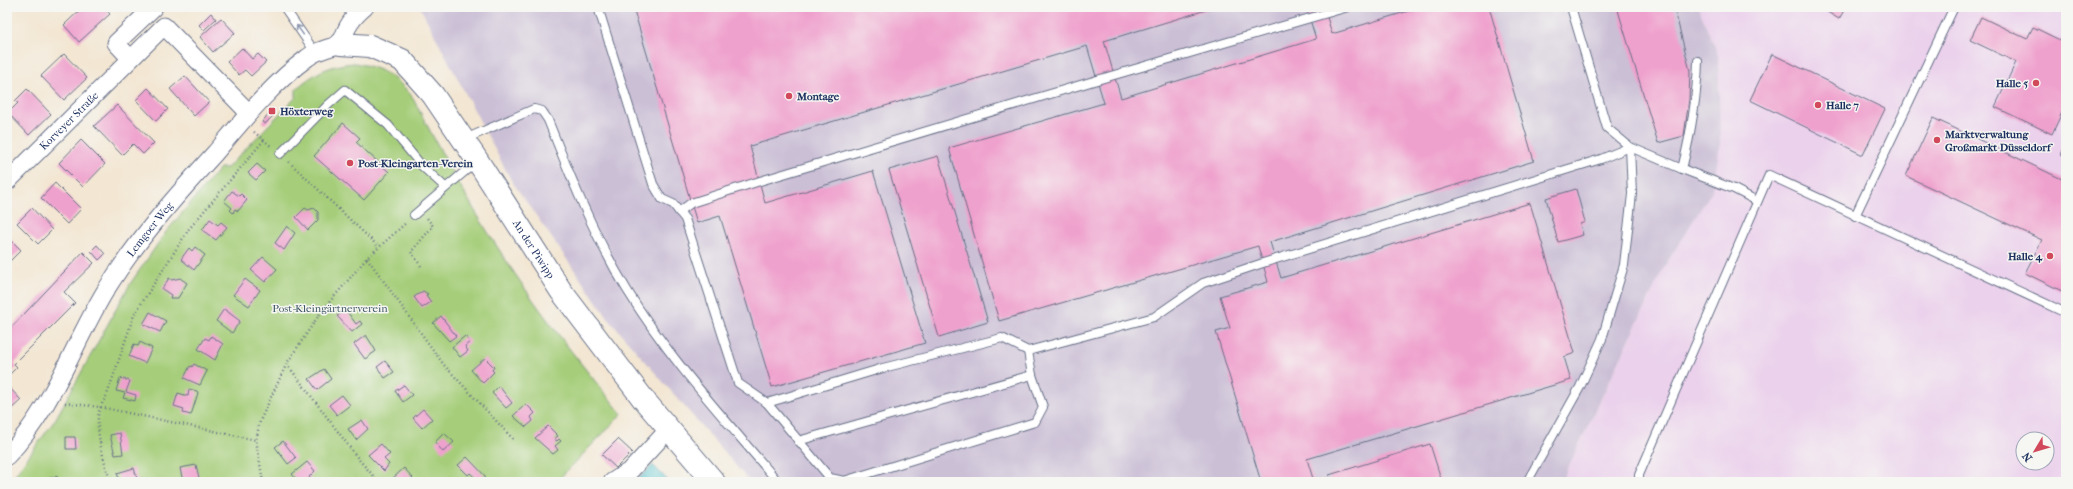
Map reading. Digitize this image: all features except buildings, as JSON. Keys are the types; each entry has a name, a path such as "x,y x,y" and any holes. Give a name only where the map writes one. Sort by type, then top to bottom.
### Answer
{"street":[{"path":"130,58 116,43 152,9 164,26 249,113"},
{"path":"341,44 346,27 355,10"},
{"name":"Korveyer Straße","path":"7,182 130,58 164,26"},
{"name":"Lemgoer Weg","path":"7,456 50,399 104,293 144,234 249,113 288,74 316,52 341,44"},
{"name":"An der Piwipp","path":"341,44 370,46 402,60 433,95 462,140 477,160 561,291 669,429 714,482"},
{"path":"612,482 632,470 669,429"}],"lane":[{"path":"284,7 316,52"},
{"path":"598,7 653,184 662,199 673,204 685,219 738,383 767,403 830,478 844,481 1035,422 1043,407 1032,375 1028,351"},
{"path":"679,212 691,203 775,177 1090,82 1348,7"},
{"path":"1571,7 1608,128 1630,147 1682,169 1734,188 1758,201"},
{"path":"1855,216 1954,7"},
{"path":"1682,169 1690,137 1697,96 1698,61"},
{"path":"280,154 328,105 345,90 388,125 422,166 445,187"},
{"path":"462,140 534,109 542,111 548,120 584,210 626,289 649,324 686,373 778,482"},
{"path":"767,403 883,368 1002,338 1028,351 1154,317 1203,283 1297,252 1601,159 1630,147"},
{"path":"1527,482 1580,387 1602,339 1624,265 1632,194 1630,147"},
{"path":"417,212 477,160"},
{"path":"1639,482 1639,475 1769,175 2066,313"},
{"path":"798,441 1032,375"}],"path":[{"path":"259,135 379,247"},
{"path":"110,482 100,446 97,417 100,407 107,395 134,315 189,229 264,140"},
{"path":"263,482 256,440 260,421 287,363 321,312 367,258 417,212 433,226 411,252 421,266"},
{"path":"367,258 444,365 514,440"},
{"path":"287,363 360,461 379,482"},
{"path":"65,403 100,407 256,440"}],"shaded area":[{"path":"420,7 1698,7 1718,54 1720,145 1712,191 1664,267 1561,482 750,482 611,322 511,180"},
{"path":"1698,7 2066,7 2066,482 1561,482 1664,267 1712,191 1718,54"}],"green space":[{"name":"Post-Kleingärtnerverein","path":"354,63 371,67 386,73 405,88 411,95 463,190 510,267 556,332 622,414 556,482 17,482 15,475 55,420 130,284 166,232 220,168 227,168 296,97 296,89 309,78 322,71 345,64"}],"water":[{"path":"653,465 669,482 635,482"}],"place":[{"name":"Halle 5","path":"2036,83"},
{"name":"Montage","path":"789,96"},
{"name":"Halle 7","path":"1818,105"},
{"name":"Höxterweg","path":"272,111"},
{"name":"Marktverwaltung Großmarkt Düsseldorf","path":"1937,140"},
{"name":"Post-Kleingarten-Verein","path":"350,163"},
{"name":"Halle 4","path":"2050,256"}]}
